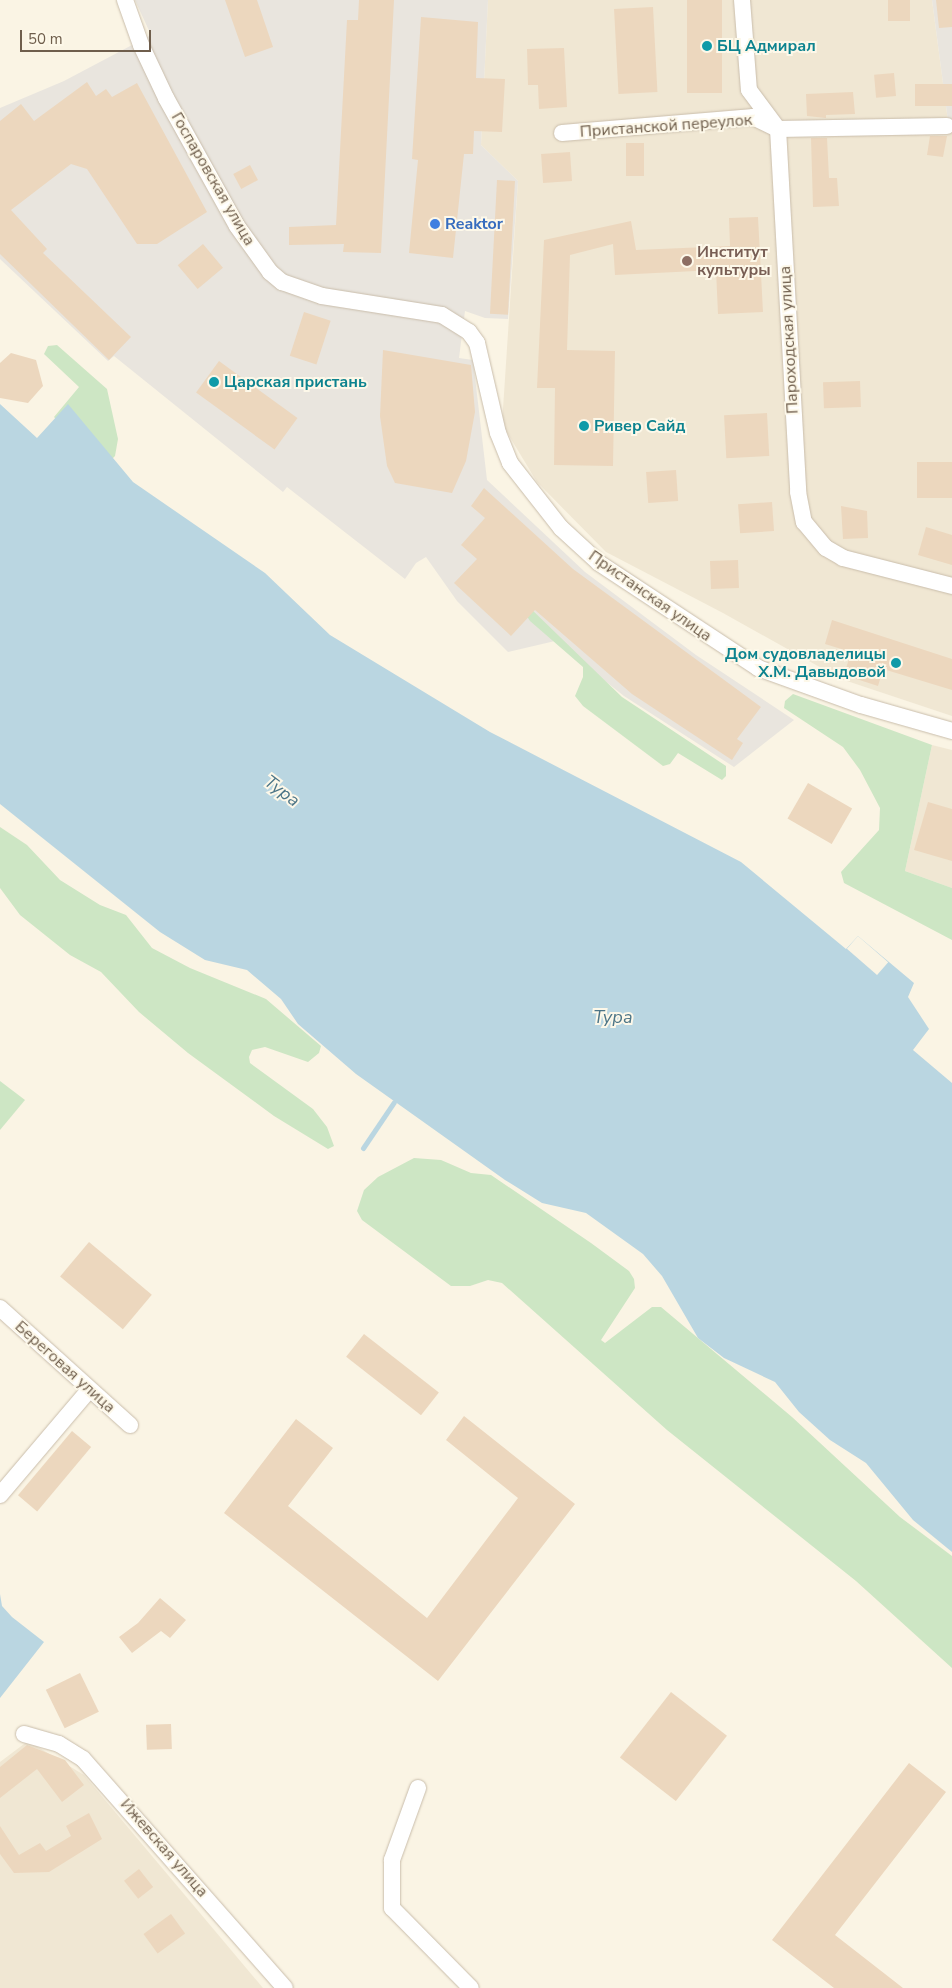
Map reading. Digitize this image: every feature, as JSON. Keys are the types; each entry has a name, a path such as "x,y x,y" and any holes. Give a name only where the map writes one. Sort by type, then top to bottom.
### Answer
{"street":[{"name":"Госпаровская улица","path":"124,0 141,46 166,98 237,226 270,272 282,282 322,296 442,315 469,332"},
{"path":"742,0 749,90 778,129"},
{"name":"Пристанской переулок","path":"562,133 754,117 778,129 947,126"},
{"name":"Пароходская улица","path":"778,129 798,492 804,522 826,548 843,558 952,586"},
{"name":"Пристанская улица","path":"469,332 477,343 498,433 510,463 560,528 599,562 758,668 861,705 952,731"},
{"name":"Береговая улица","path":"0,1308 130,1425"},
{"path":"0,1495 89,1390"},
{"name":"Ижевская улица","path":"24,1734 59,1744 95,1770 286,1988"},
{"path":"418,1788 392,1860 392,1908 471,1988"}],"shaded area":[{"path":"135,0 488,0 481,145 518,181 508,319 485,318 465,311 459,358 473,360 487,480 585,572 696,655 794,720 734,767 624,696 555,641 508,652 457,601 426,557 416,563 405,579 287,487 283,492 114,356 108,361 0,259 0,108 64,81 151,35"},
{"path":"488,0 932,0 948,121 952,122 952,716 841,679 723,613 606,552 537,482 502,424 518,181 481,145"},
{"path":"932,0 952,0 952,122 948,121"},
{"path":"932,745 952,750 952,888 905,871"},
{"path":"28,1741 84,1775 263,1988 0,1988 0,1762"}],"green space":[{"path":"57,345 107,389 118,439 115,456 109,462 99,465 54,417 79,387 44,354 48,346"},
{"path":"528,606 622,697 726,766 726,776 722,780 678,753 670,764 663,766 583,706 575,696 583,677 583,667 530,621 523,610"},
{"path":"793,694 932,745 905,871 952,888 952,940 844,883 841,872 879,830 880,808 860,770 843,747 784,708 785,701"},
{"path":"0,827 27,845 60,880 100,905 126,915 152,948 190,968 266,999 321,1046 319,1053 308,1062 265,1047 252,1050 249,1057 250,1063 313,1109 327,1127 334,1146 328,1149 274,1116 188,1053 139,1012 101,972 70,955 20,915 0,888"},
{"path":"0,1081 25,1100 0,1130"},
{"path":"414,1158 441,1160 471,1173 491,1175 629,1271 634,1279 635,1288 601,1340 605,1343 652,1307 661,1307 792,1417 900,1517 952,1556 952,1668 856,1581 667,1430 502,1283 488,1280 470,1286 451,1286 362,1220 357,1211 364,1190 378,1177"}],"water":[{"name":"Тура","path":"0,404 37,438 68,404 133,482 265,573 330,635 490,732 741,862 846,949 858,936 914,983 908,997 929,1029 913,1050 952,1083 952,1552 913,1520 866,1463 830,1440 799,1412 775,1382 724,1358 698,1338 662,1276 643,1254 586,1213 542,1203 505,1180 356,1074 298,1024 281,999 247,970 205,960 160,932 0,804"},
{"path":"0,1594 2,1606 12,1617 44,1642 0,1698"}],"pier":[{"path":"858,936 888,962 877,975 847,949"}],"building":[{"path":"225,0 257,0 273,47 245,57"},
{"path":"359,0 394,0 381,253 343,252 344,244 289,245 289,227 336,225 347,20 358,20"},
{"name":"БЦ Адмирал","path":"687,0 722,0 722,93 687,93"},
{"path":"888,0 910,0 910,21 888,21"},
{"path":"936,0 952,0 952,27 939,28"},
{"path":"653,7 657,92 619,94 614,9"},
{"path":"421,17 478,22 476,78 505,79 502,132 474,131 473,154 464,154 453,258 409,253 418,160 412,159"},
{"path":"564,48 567,107 539,109 538,85 528,85 527,49"},
{"path":"894,73 896,96 876,98 874,75"},
{"path":"87,82 96,96 106,89 112,97 137,83 207,212 157,244 137,244 87,169 71,164 11,210 47,249 43,253 131,337 109,360 0,254 0,121 21,104 34,121"},
{"path":"915,84 952,84 952,106 915,106"},
{"path":"853,92 855,114 826,115 826,118 807,116 806,94"},
{"path":"930,136 947,136 943,157 927,155"},
{"path":"811,138 827,138 829,178 837,178 839,206 813,207"},
{"path":"626,143 644,143 644,176 626,176"},
{"path":"570,152 572,181 543,183 541,154"},
{"path":"250,165 258,180 241,189 233,174"},
{"path":"497,180 515,181 508,315 490,314"},
{"path":"758,217 763,312 718,314 716,270 615,275 613,244 570,255 567,350 615,351 613,466 554,465 555,388 537,388 544,240 631,221 636,250 730,246 729,218"},
{"path":"203,244 223,268 198,289 178,265"},
{"path":"304,312 331,321 316,364 290,356"},
{"path":"383,350 471,365 475,412 466,461 452,493 395,483 387,466 380,416"},
{"path":"11,353 36,360 43,386 28,403 0,398 0,363"},
{"path":"219,361 297,418 275,450 196,393"},
{"path":"860,381 861,407 824,408 823,382"},
{"path":"767,413 769,456 726,458 724,415"},
{"path":"917,462 952,462 952,498 917,498"},
{"path":"676,470 678,501 648,503 646,472"},
{"path":"484,488 573,569 761,707 737,739 743,743 732,760 632,694 535,610 511,636 454,583 477,559 461,545 485,518 471,506"},
{"path":"772,502 774,531 740,533 738,504"},
{"path":"841,506 867,511 868,538 843,539"},
{"path":"926,527 952,535 952,565 918,555"},
{"path":"738,560 739,588 711,589 710,561"},
{"name":"Дом судовладелицы Х.М. Давыдовой","path":"832,620 952,659 952,690 883,669 878,686 844,675 851,652 825,644"},
{"path":"808,783 852,808 832,844 788,819"},
{"path":"928,802 952,809 952,861 914,850"},
{"path":"89,1242 152,1295 123,1329 60,1276"},
{"path":"364,1334 439,1392 421,1415 346,1357"},
{"path":"464,1416 575,1504 438,1681 224,1513 296,1419 333,1448 288,1506 427,1618 518,1498 446,1440"},
{"path":"72,1431 91,1447 37,1511 18,1495"},
{"path":"160,1598 186,1620 170,1638 161,1631 132,1653 119,1637 138,1623"},
{"path":"80,1673 99,1712 65,1728 46,1690"},
{"path":"671,1692 727,1736 676,1801 620,1757"},
{"path":"171,1724 172,1749 147,1750 146,1725"},
{"path":"27,1745 65,1760 84,1785 62,1802 37,1769 0,1798 0,1767"},
{"path":"909,1763 946,1792 835,1935 903,1988 834,1988 772,1940"},
{"path":"89,1813 102,1839 49,1872 14,1873 0,1854 0,1826 19,1855 40,1843 46,1851 71,1836 66,1826"},
{"path":"139,1869 153,1887 138,1899 124,1881"},
{"path":"171,1914 185,1933 158,1953 143,1934"}],"waterway":[{"path":"363,1148 394,1102"}],"place":[{"name":"БЦ Адмирал","path":"707,46"},
{"name":"Reaktor","path":"435,224"},
{"name":"Институт культуры","path":"687,261"},
{"name":"Царская пристань","path":"214,382"},
{"name":"Ривер Сайд","path":"584,426"},
{"name":"Дом судовладелицы Х.М. Давыдовой","path":"896,663"}]}
